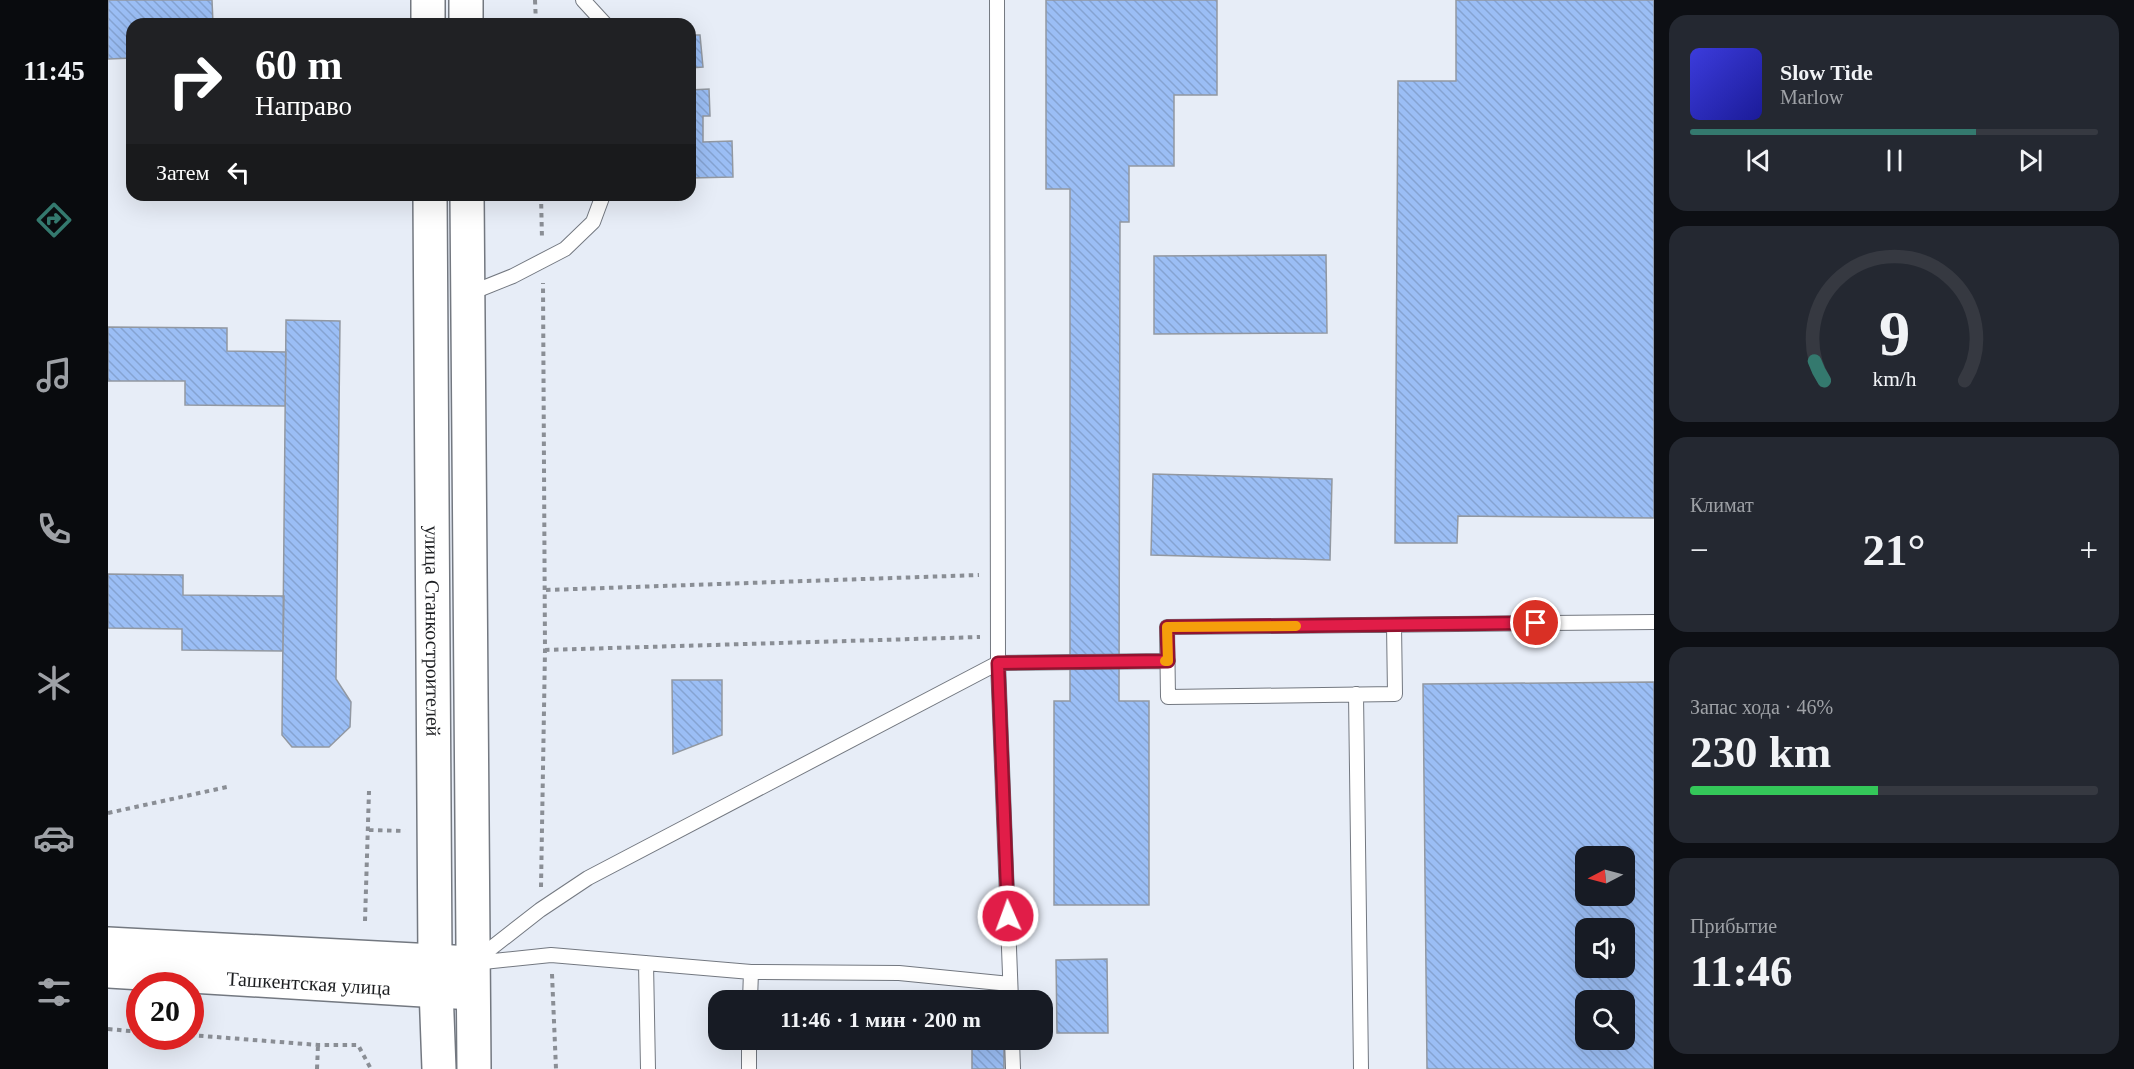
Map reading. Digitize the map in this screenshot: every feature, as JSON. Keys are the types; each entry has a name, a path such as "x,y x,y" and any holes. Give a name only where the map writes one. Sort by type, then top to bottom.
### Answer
{"main road":[{"path":"428,0 428,18"},
{"path":"466,0 466,18"},
{"name":"улица Станкостроителей","path":"430,201 436,976 439,1069"},
{"name":"улица Станкостроителей","path":"467,201 474,1069"},
{"name":"Ташкентская улица","path":"108,944 436,976"},
{"name":"Ташкентская улица","path":"108,971 472,978"}],"lane":[{"path":"583,0 600,18"},
{"path":"997,0 998,663 1010,990"},
{"path":"468,294 513,276 565,249 593,222 601,201"},
{"path":"1394,625 1395,694 1168,696 1167,627 1654,622"},
{"path":"472,978 540,910 588,878 998,663 1168,661"},
{"path":"1356,694 1361,1069"},
{"path":"472,978 551,954 751,972 899,973 1010,984"},
{"path":"646,963 648,1069"},
{"path":"750,990 751,972"},
{"path":"749,1050 749,1069"},
{"path":"1012,1050 1013,1069"}],"path":[{"path":"535,0 536,18"},
{"path":"540,910 546,590 541,201"},
{"path":"546,590 998,574"},
{"path":"545,650 998,637"},
{"path":"108,813 227,787"},
{"path":"365,921 369,791"},
{"path":"369,830 415,831"},
{"path":"551,954 555,1069"},
{"path":"108,1029 126,1031"},
{"path":"204,1036 318,1045 358,1045 371,1069"},
{"path":"317,1069 318,1045"}],"building":[{"path":"108,0 212,0 213,18 126,18 126,58 108,59"},
{"path":"1046,0 1217,0 1217,95 1174,95 1174,166 1129,166 1129,222 1120,222 1119,701 1149,701 1149,905 1054,905 1054,701 1070,701 1070,189 1046,189"},
{"path":"1456,0 1654,0 1654,518 1458,516 1457,543 1395,543 1398,81 1456,81"},
{"path":"696,35 700,35 703,67 696,68"},
{"path":"709,89 710,116 703,116 703,142 732,141 733,177 696,178 696,90"},
{"path":"1326,255 1327,333 1154,334 1154,256"},
{"path":"286,320 340,321 336,679 351,702 350,727 329,747 292,747 282,735"},
{"path":"108,327 227,328 227,351 286,352 285,406 185,405 185,381 108,381"},
{"path":"1153,474 1332,479 1330,560 1151,555"},
{"path":"108,574 183,575 183,595 284,596 283,651 182,650 182,629 108,628"},
{"path":"672,680 722,680 722,735 673,754"},
{"path":"1654,682 1654,1069 1427,1069 1423,684"},
{"path":"1107,959 1108,1033 1057,1033 1056,960"},
{"path":"972,1050 1004,1050 1004,1069 972,1069"}],"slow traffic":[{"path":"1165,661 1168,661 1167,627 1296,626"}],"route":[{"path":"1008,916 998,663 1168,661 1167,627 1536,623"}]}
